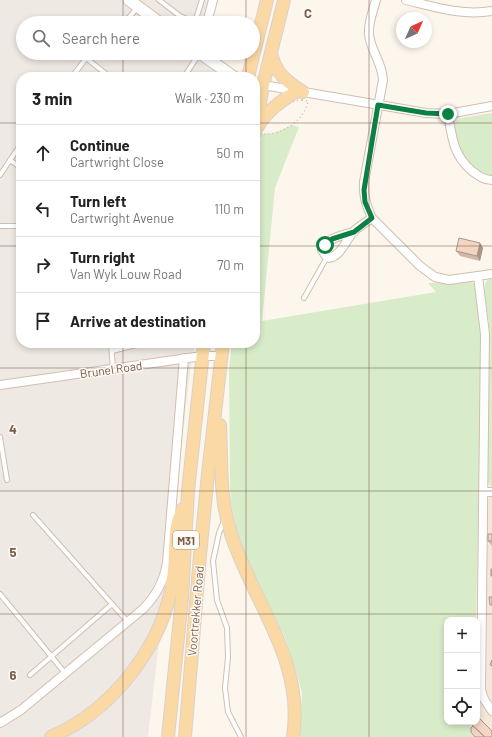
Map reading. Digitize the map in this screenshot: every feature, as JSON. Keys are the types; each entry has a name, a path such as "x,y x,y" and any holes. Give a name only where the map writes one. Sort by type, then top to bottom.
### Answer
{"main road":[{"path":"129,0 142,14"},
{"path":"260,28 267,0"},
{"path":"260,81 270,52 284,0"},
{"path":"270,52 274,65 280,75 306,95"},
{"path":"209,60 227,72"},
{"path":"249,72 252,60"},
{"path":"260,124 267,113 279,103 306,95"},
{"name":"Voortrekker Road","path":"168,737 182,598 188,492 203,348"},
{"name":"Voortrekker Road","path":"185,737 203,518 223,348"},
{"path":"218,394 221,486 225,516 248,578 279,641 287,664 293,685 295,706 295,726 293,737"},
{"path":"51,737 76,724 108,700 144,655 165,612 173,579 177,526 188,492"}],"street":[{"path":"209,16 213,0"},
{"path":"376,0 369,35 379,60 383,80 364,190 365,202 372,218 420,266 435,277 449,280 492,274"},
{"path":"406,0 454,12 468,13 492,11"},
{"path":"260,84 306,95 426,113 448,114 492,106"},
{"path":"448,114 452,137 458,155 466,166 482,178 492,180"},
{"path":"354,232 332,239 325,245 322,250 327,257 331,258 337,254 354,232 372,218"},
{"path":"478,276 485,334 481,690 484,699 492,711"},
{"name":"Brunel Road","path":"0,386 184,358 222,356"},
{"path":"0,723 21,710 128,622 146,606 156,594 166,570 184,358"},
{"path":"483,492 492,492"}],"lane":[{"path":"159,0 180,16"},
{"path":"197,16 202,0"},
{"path":"76,72 85,60"},
{"path":"89,60 104,72"},
{"path":"188,72 195,60"},
{"path":"0,175 16,151"},
{"path":"10,160 16,164"},
{"path":"0,226 16,226"},
{"path":"304,298 327,257"},
{"path":"112,348 113,369"},
{"path":"112,351 124,348"},
{"path":"0,437 7,480"},
{"path":"34,515 128,622"},
{"path":"225,516 219,533 213,561 217,600 227,628 228,657 225,688 228,712 241,737"},
{"path":"0,594 65,674"},
{"path":"30,676 112,604"}],"path":[{"path":"306,95 304,112 292,125 274,133 261,134 266,121 279,108 306,95"}],"shaded area":[{"path":"0,0 210,0 206,16 16,16 16,60 216,60 223,72 16,72 16,348 194,348 190,371 148,737 0,737"},
{"path":"492,495 492,706 488,701 485,691 487,500"},
{"path":"480,701 492,715 492,737 473,737 473,725 480,725"}],"green space":[{"path":"492,113 492,176 481,175 464,158 459,151 454,126 461,118"},
{"path":"292,125 299,127 275,188 262,321 436,292 428,283 471,282 475,284 483,334 476,617 444,617 444,725 473,725 473,737 300,737 302,693 296,670 285,638 246,556 236,528 231,503 229,368 231,348 260,348 261,134 274,133"},
{"path":"492,279 492,487 488,483 487,476 489,322 484,291 486,281"}],"building":[{"path":"459,238 480,243 477,256 456,251"},
{"path":"488,534 492,534 492,541 488,541"},
{"path":"489,597 492,597 492,605 490,605"},
{"path":"480,719 492,731 492,737 485,737 472,725 480,725"},
{"path":"473,726 485,737 475,737 471,732 471,728"}],"route":[{"path":"325,245 332,239 354,232 372,218 365,202 364,182 378,105 426,113 448,114"}]}
